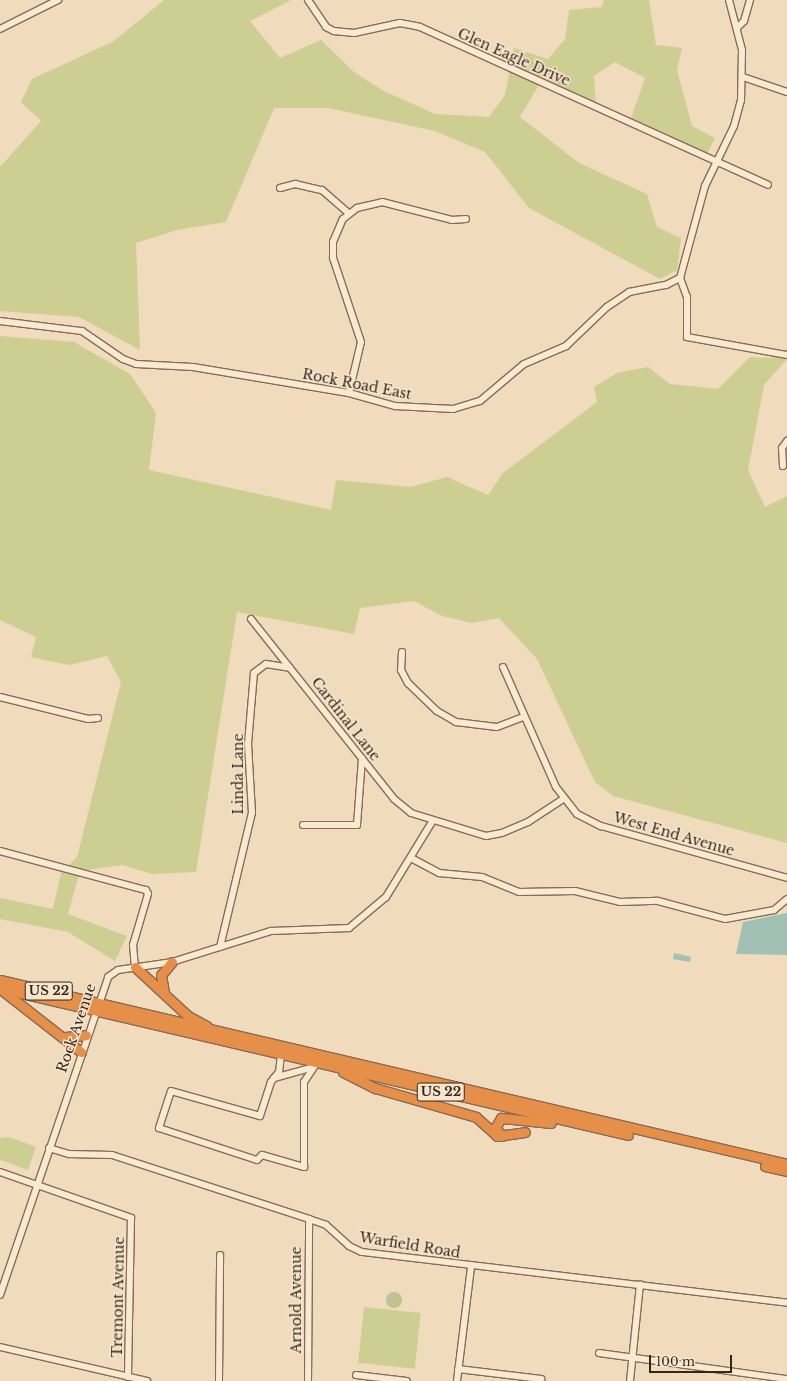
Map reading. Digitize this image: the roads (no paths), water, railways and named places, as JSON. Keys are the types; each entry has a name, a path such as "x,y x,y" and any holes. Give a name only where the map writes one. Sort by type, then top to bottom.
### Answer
{"highway":[{"path":"164,994 161,975 172,962"},
{"path":"136,967 188,1016 223,1033"},
{"name":"US 22","path":"0,980 281,1054 315,1065 338,1068 787,1171"},
{"path":"0,989 20,1002 52,1030 65,1037 80,1052"},
{"name":"US 22","path":"0,989 96,1006 223,1033 787,1164"},
{"path":"65,1037 86,1036"},
{"path":"338,1068 370,1086 476,1117 492,1133 502,1136 525,1132"},
{"path":"502,1136 495,1128 502,1118 580,1124"}],"street":[{"path":"0,29 58,0"},
{"name":"Glen Eagle Drive","path":"308,0 326,26 334,31 354,33 410,24 768,185"},
{"path":"729,0 737,28 743,77 734,126 717,161 698,209 680,278 687,297 687,337 787,355"},
{"path":"737,28 744,21 750,0"},
{"path":"743,77 787,92"},
{"path":"280,188 294,184 322,190 348,213"},
{"path":"349,393 361,335 332,251 336,233 348,213 366,204 382,202 452,220 466,219"},
{"name":"Rock Road East","path":"0,321 82,330 123,359 136,364 193,367 349,393 374,402 422,409 468,406 524,364 566,346 619,298 680,278"},
{"path":"784,466 782,448 787,441"},
{"name":"Cardinal Lane","path":"251,619 362,758 405,809 432,822"},
{"path":"402,652 401,670 408,683 437,712 456,722 497,727 523,717"},
{"name":"Linda Lane","path":"220,947 252,813 248,744 255,670 266,664 290,668"},
{"name":"West End Avenue","path":"503,667 523,717 563,799 577,814 600,826 787,878"},
{"path":"0,697 88,719 98,718"},
{"path":"303,825 357,825 362,758"},
{"path":"432,822 479,836 502,833 563,799"},
{"name":"Rock Avenue","path":"0,1295 80,1052 108,977 118,970 172,962 271,931 349,928 386,897 432,822"},
{"path":"0,851 139,887 148,894 133,945 136,967"},
{"path":"411,858 439,873 482,878 519,892 575,891 620,902 658,901 725,919 774,910 787,899"},
{"path":"281,1054 260,1116 171,1091 159,1128 257,1160 262,1155 304,1167 304,1082 315,1065"},
{"path":"274,1078 315,1065"},
{"name":"Warfield Road","path":"49,1148 69,1154 112,1155 309,1219 326,1225 349,1246 362,1252 471,1267 640,1285 787,1303"},
{"path":"0,1172 36,1185"},
{"name":"Tremont Avenue","path":"36,1185 131,1218 128,1377"},
{"name":"Arnold Avenue","path":"308,1381 309,1219"},
{"path":"219,1381 220,1254"},
{"path":"457,1381 471,1267"},
{"path":"630,1381 631,1358 640,1285"},
{"path":"0,1347 147,1381"},
{"path":"599,1354 787,1379"},
{"path":"458,1369 541,1379"},
{"path":"356,1375 407,1381"}]}
